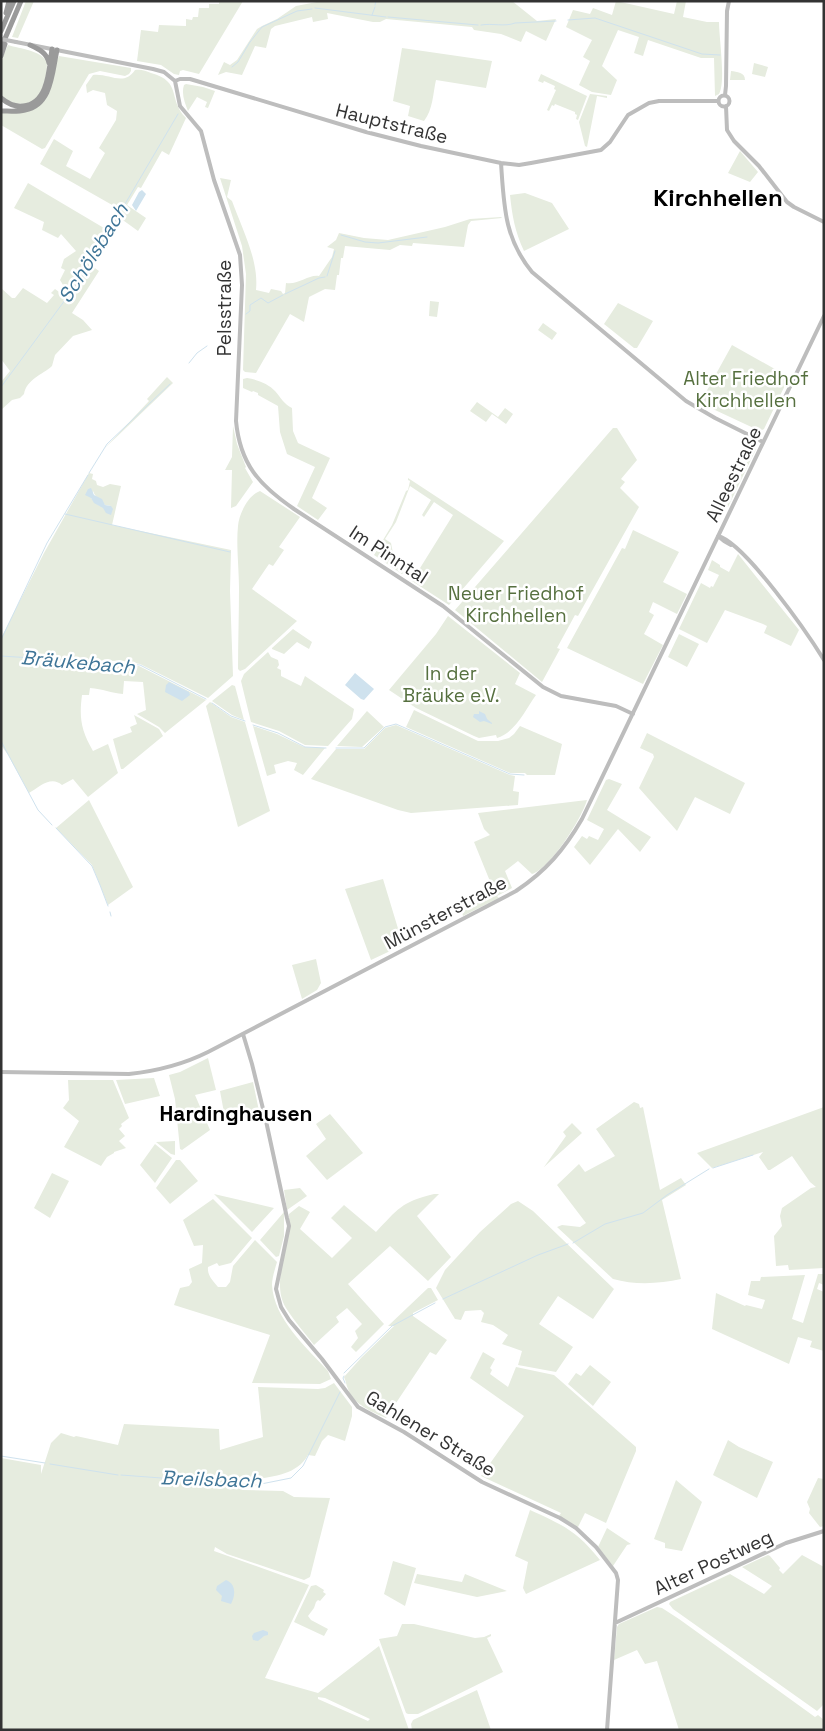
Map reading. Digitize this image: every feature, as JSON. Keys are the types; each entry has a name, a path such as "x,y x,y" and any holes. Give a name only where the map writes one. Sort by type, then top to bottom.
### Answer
{"highway":[{"path":"1,29 8,1"},
{"path":"1,29 14,1"},
{"path":"1,48 21,1"},
{"path":"1,56 7,33"},
{"path":"30,45 46,55 50,65"},
{"path":"1,98 10,105 16,106 28,106 34,103 43,94 55,50"},
{"path":"1,111 26,110 36,106 42,100 48,91 55,50"}],"main road":[{"path":"729,1 725,95 729,100 726,106 727,130 759,166 787,202 824,222"},
{"path":"1,39 153,69 164,72 175,81"},
{"name":"Hauptstraße","path":"175,81 186,79 198,81 366,132 420,146 519,165 598,151 604,147 628,115 649,103 659,101 718,101"},
{"name":"Pelsstraße","path":"175,81 180,106 201,131 214,180 240,255 242,285 236,421 242,451 260,482"},
{"path":"725,95 719,97 718,101 721,106 726,106"},
{"path":"501,163 505,207 511,238 520,257 532,272 686,401 713,417 764,442"},
{"name":"Alleestraße","path":"718,536 824,316"},
{"name":"Im Pinntal","path":"260,482 294,509 443,606 543,688 561,696 616,706 633,714"},
{"path":"718,536 736,547 748,558 824,660"},
{"name":"Münsterstraße","path":"1,1072 129,1074 164,1069 188,1062 471,915 516,891 532,880 547,867 568,843 577,827 718,536"},
{"name":"Gahlener Straße","path":"243,1034 252,1064 289,1226 276,1289 281,1307 289,1320 358,1407 404,1432 482,1482 560,1518 585,1535 596,1547 618,1576 607,1730"},
{"name":"Alter Postweg","path":"615,1623 786,1543 824,1531"}],"green space":[{"path":"26,1 34,1 18,38 12,37"},
{"path":"219,1 243,1 199,74 183,70 180,71 179,75 174,74 161,65 137,61 141,30 158,32 159,25 186,26 186,19 192,20 193,17 198,17 199,8 209,8 209,4 219,4"},
{"path":"322,1 512,1 537,21 556,19 546,41 526,31 521,42 501,34 474,30 472,27 386,19 380,22 373,22 327,13 328,19 313,22 312,17 275,26 271,29 266,48 255,46 242,75 226,72 218,75 224,62 230,65 237,60 257,29 277,19 296,6"},
{"path":"616,1 674,14 677,1 686,1 683,17 707,22 719,22 722,80 719,94 715,96 714,58 701,58 648,40 643,56 634,53 639,37 618,30 602,66 617,80 611,95 592,92 579,85 590,61 583,57 592,40 566,27 573,10 590,14 593,8 612,15"},
{"path":"8,45 35,52 47,62 41,92 30,102 22,104 1,97 1,61"},
{"path":"402,48 492,61 486,88 436,80 431,107 424,121 408,116 410,106 393,101"},
{"path":"59,56 131,68 131,71 125,76 100,71 89,74 45,148 42,149 1,125 1,113 37,107"},
{"path":"754,63 768,67 765,77 752,74"},
{"path":"135,70 147,72 167,81 171,86 180,111 186,118 169,155 162,151 141,188 138,187 127,205 146,218 138,231 120,218 92,266 99,271 72,313 83,320 92,330 73,336 55,355 52,366 28,385 20,398 12,400 1,410 1,382 10,371 1,359 1,288 12,298 15,298 23,288 47,303 54,295 51,293 55,289 62,294 63,285 60,280 65,270 61,268 64,259 76,251 61,234 58,238 42,230 44,222 14,208 28,183 109,231 121,210 40,164 54,139 73,151 66,166 90,179 105,153 99,148 116,120 117,111 107,105 105,93 93,90 87,93 86,85 93,75 121,79 131,75"},
{"path":"731,71 742,74 745,80 730,80"},
{"path":"541,74 587,96 578,120 576,119 577,115 575,112 555,104 554,106 552,105 549,111 547,110 556,90 554,89 555,86 544,81 543,83 538,81"},
{"path":"186,84 215,91 208,108 205,107 207,102 197,97 188,111 183,95 183,88"},
{"path":"590,94 607,96 607,98 597,96 587,147 585,146 579,122"},
{"path":"740,151 758,172 750,182 728,173"},
{"path":"220,178 231,180 227,197 232,201 249,245 255,267 256,290 269,293 271,289 281,291 283,294 285,293 286,283 319,276 332,257 334,249 327,247 336,240 339,233 388,240 445,227 470,219 502,218 471,221 468,225 464,247 413,243 412,246 400,245 390,250 345,246 335,290 325,289 309,297 304,322 290,314 256,373 245,372 243,370 246,274 242,246"},
{"path":"525,193 552,203 569,229 524,251 514,223 510,195"},
{"path":"430,301 439,302 437,317 429,316"},
{"path":"618,303 653,321 637,348 634,348 604,324"},
{"path":"543,323 557,333 552,340 538,330"},
{"name":"Alter Friedhof Kirchhellen","path":"732,345 789,377 764,429 760,431 700,403"},
{"path":"167,377 173,383 105,448 149,401 147,399"},
{"path":"247,378 269,386 292,408 293,431 298,443 330,458 312,498 327,508 318,520 297,506 315,467 287,454 280,432 278,406 258,395 258,393 243,388 243,379"},
{"path":"477,402 498,417 505,408 513,414 506,424 492,414 486,422 470,411"},
{"path":"233,426 245,468 253,482 236,506 231,508 232,470 225,470 232,457"},
{"path":"613,428 617,428 637,460 621,479 625,482 620,488 639,507 578,616 575,615 557,648 560,649 542,682 455,610"},
{"path":"754,448 756,449 728,507 726,506"},
{"path":"89,473 93,474 92,479 96,481 97,485 103,487 110,484 121,486 112,525 231,550 230,591 233,676 208,698 140,664 123,661 53,660 139,666 206,700 165,733 159,727 137,714 146,710 143,682 124,681 123,694 90,688 89,695 82,695 81,717 83,730 93,751 108,744 118,773 88,797 73,779 62,785 54,781 49,782 29,793 1,745 1,638 44,553","holes":["93,491 105,505 111,506 98,505 91,498"]},
{"name":"Neuer Friedhof Kirchhellen","path":"408,478 504,541 449,605 412,581 453,515 434,502 424,517 422,515 431,500 410,486 396,522 385,539 391,543 394,565 404,572 402,574 374,555 392,525 408,490 410,481"},
{"path":"260,491 300,517 279,547 284,550 273,566 269,564 252,589 297,621 245,669 240,671 238,669 238,526 245,506 252,496"},
{"path":"633,530 679,552 663,582 687,594 677,614 653,602 649,612 654,615 644,634 663,645 643,684 567,648 622,548 625,549"},
{"path":"738,554 799,630 791,646 764,633 767,626 725,610 707,643 679,629 701,583 710,588 711,586 713,587 719,575 708,570 712,560 729,572"},
{"name":"In der Bräuke e.V.","path":"448,616 520,673 515,684 536,695 515,726 497,738 496,735 479,738 416,708 389,690 436,634"},
{"path":"293,629 312,642 309,649 297,642 284,654 272,649 272,648"},
{"path":"679,634 699,644 687,667 668,657"},
{"path":"268,652 271,657 278,660 279,665 277,668 281,670 281,676 301,686 305,676 354,709 352,719 328,746 305,745 279,731 251,722 241,681 244,674"},
{"path":"232,685 235,686 244,720 232,715 212,701"},
{"path":"210,702 231,717 245,722 270,811 238,827 206,706"},
{"path":"414,710 478,741 498,741 509,738 520,726 562,744 555,775 510,773 406,727"},
{"path":"367,711 384,727 362,747 337,746"},
{"path":"134,715 159,729 163,736 121,769 113,739 132,732 130,727 137,724"},
{"path":"396,725 515,776 513,791 519,792 518,805 411,813 311,779 336,749 364,749 385,728"},
{"path":"253,726 277,734 304,747 325,748 303,775 294,770 297,763 288,761 274,765 276,773 267,776"},
{"path":"647,733 745,783 730,814 695,797 677,831 639,788 654,757 653,754 640,748"},
{"path":"609,779 622,784 607,810 651,837 640,852 618,829 590,865 574,847 582,836 587,839 589,836 598,840 604,829 587,820 606,780"},
{"path":"89,800 133,887 108,905 92,865 56,828"},
{"path":"587,800 572,830 547,863 532,874 518,861 505,871 512,888 497,896 499,898 463,916 462,912 490,896 496,896 474,842 490,835 484,829 478,813"},
{"path":"383,879 403,945 371,960 345,889"},
{"path":"316,959 321,983 317,990 302,999 292,965"},
{"path":"208,1058 216,1090 195,1095 210,1130 182,1150 180,1149 175,1099 169,1075 180,1072"},
{"path":"154,1078 160,1096 125,1104 116,1080"},
{"path":"68,1080 113,1080 129,1118 121,1124 122,1126 119,1129 125,1136 119,1141 126,1148 114,1152 107,1157 101,1166 64,1147 79,1121 63,1108 69,1100"},
{"path":"253,1082 259,1111 225,1118 220,1091"},
{"path":"634,1102 639,1104 640,1108 643,1107 660,1190 681,1178 686,1185 662,1200 681,1279 647,1283 613,1279 557,1227 562,1225 580,1227 586,1223 557,1185 579,1164 585,1172 615,1156 596,1129"},
{"path":"824,1107 824,1268 789,1270 788,1265 776,1266 774,1236 782,1226 780,1216 782,1208 811,1188 816,1187 810,1182 792,1156 768,1170 759,1157 763,1152 712,1168 697,1153"},
{"path":"330,1114 363,1153 327,1180 306,1156 326,1139 316,1124"},
{"path":"572,1123 582,1133 544,1167 566,1136 563,1132"},
{"path":"175,1141 175,1155 156,1142"},
{"path":"155,1144 172,1158 155,1183 140,1165"},
{"path":"176,1160 180,1160 198,1181 170,1204 156,1188"},
{"path":"52,1173 69,1181 50,1218 34,1208"},
{"path":"300,1188 307,1196 287,1210 284,1190"},
{"path":"214,1194 274,1208 252,1232"},
{"path":"439,1194 417,1216 451,1257 428,1281 390,1246 348,1284 384,1324 356,1352 351,1347 358,1338 355,1331 362,1324 347,1308 336,1317 339,1322 314,1345 289,1313 282,1298 280,1274 289,1225 289,1214 299,1206 310,1212 300,1229 332,1258 352,1238 331,1218 344,1205 376,1232 407,1203"},
{"path":"213,1199 252,1238 231,1263 219,1266 217,1263 208,1267 208,1273 211,1278 218,1287 226,1287 230,1282 233,1266 255,1240 277,1262 272,1285 278,1309 292,1332 328,1371 331,1379 320,1384 252,1383 270,1335 174,1305 180,1288 189,1286 192,1282 189,1269 202,1263 203,1245 194,1246 183,1220"},
{"path":"518,1201 533,1211 614,1289 593,1319 558,1296 539,1324 573,1347 556,1372 518,1365 522,1351 502,1344 508,1335 493,1325 481,1322 484,1313 481,1310 465,1311 461,1320 455,1319 436,1288 445,1270 480,1232 511,1204"},
{"path":"284,1212 284,1236 279,1256 276,1257 260,1240"},
{"path":"818,1274 824,1274 824,1285 819,1283 817,1289 824,1292 824,1351 810,1347 812,1341 798,1337 789,1364 712,1329 716,1293 745,1306 762,1309 765,1300 748,1295 751,1281 760,1281 761,1277 805,1275 792,1319 803,1323"},
{"path":"428,1288 431,1288 438,1300 413,1313 413,1316 447,1340 436,1355 430,1352 386,1418 364,1407 354,1399 350,1394 344,1377 394,1326 388,1326"},
{"path":"483,1352 495,1359 490,1368 492,1370 490,1374 508,1387 516,1367 554,1375 636,1447 606,1523 585,1513 578,1527 559,1516 561,1513 481,1476 524,1416 470,1378"},
{"path":"590,1365 611,1382 593,1406 568,1384 576,1373 581,1376"},
{"path":"334,1383 352,1407 352,1416 345,1441 328,1435 322,1441 315,1456 308,1455 295,1468 279,1475 242,1481 242,1490 283,1491 294,1497 330,1498 310,1577 304,1580 227,1554 215,1547 214,1551 309,1585 265,1678 318,1693 379,1646 409,1730 1,1730 1,1458 41,1465 41,1474 51,1443 61,1433 118,1445 124,1424 219,1429 220,1450 263,1437 258,1387 325,1388","holes":["318,1697 325,1698 370,1719 368,1721 318,1699"]},
{"path":"728,1440 773,1462 757,1498 713,1475"},
{"path":"818,1478 824,1479 824,1526 820,1527 809,1513 810,1509 807,1502"},
{"path":"676,1480 702,1502 682,1551 665,1548 665,1543 654,1539"},
{"path":"530,1510 552,1520 576,1535 600,1560 526,1594 523,1588 528,1562 515,1556"},
{"path":"607,1528 631,1544 627,1545 613,1566 598,1547"},
{"path":"768,1555 783,1574 802,1555 824,1567 824,1704 817,1711 673,1609 669,1604 730,1574 764,1594 772,1586 742,1567"},
{"path":"393,1561 416,1568 405,1606 384,1594"},
{"path":"417,1574 462,1582 465,1574 507,1591 477,1597 414,1583"},
{"path":"316,1585 324,1590 323,1592 326,1594 320,1601 316,1602 308,1616 311,1620 328,1629 324,1636 294,1622 311,1586"},
{"path":"657,1607 662,1608 679,1619 815,1717 818,1715 824,1720 824,1730 679,1730 657,1661 645,1664 637,1650 614,1660 617,1627 619,1624"},
{"path":"402,1624 414,1624 475,1638 491,1634 487,1638 503,1672 418,1714 408,1714 406,1713 379,1639 397,1636"},
{"path":"477,1690 491,1730 412,1730 411,1724 413,1720"}],"water":[{"path":"142,190 146,194 136,211 132,205"},
{"path":"91,488 94,495 102,499 105,505 111,506 113,509 111,515 85,495 88,489"},
{"path":"355,673 374,689 364,700 345,685"},
{"path":"169,682 189,692 190,695 182,701 165,692 166,685"},
{"path":"479,711 485,714 492,724 484,721 480,722 473,717 474,714 479,714"},
{"path":"226,1580 232,1584 233,1588 234,1594 231,1604 221,1601 222,1596 216,1590 217,1586"},
{"path":"263,1630 268,1632 268,1635 258,1641 253,1640 252,1636 254,1633"}],"waterway":[{"path":"375,5 376,1"},
{"path":"372,15 375,7"},
{"name":"Schölsbach","path":"315,8 386,17"},
{"name":"Schölsbach","path":"232,67 238,62 262,27 297,11 312,9"},
{"name":"Schölsbach","path":"388,17 478,25"},
{"name":"Schölsbach","path":"568,20 595,18 702,54 720,55"},
{"name":"Schölsbach","path":"481,25 556,21"},
{"name":"Schölsbach","path":"1,387 82,277 178,114"},
{"path":"341,235 365,242 378,243 427,237"},
{"path":"327,276 335,251"},
{"path":"285,294 325,277"},
{"path":"246,314 250,311 250,305 261,298 268,303 283,295"},
{"path":"189,363 197,353 207,346"},
{"path":"89,473 107,444 170,384"},
{"path":"1,640 47,543 88,475"},
{"path":"65,514 230,552"},
{"name":"Bräukebach","path":"1,656 140,665 206,699"},
{"name":"Bräukebach","path":"212,703 231,716 245,721"},
{"name":"Bräukebach","path":"336,748 364,748 385,727 396,724 510,774 524,775"},
{"name":"Bräukebach","path":"253,725 278,733 305,747 326,748"},
{"path":"1,741 38,810 52,825"},
{"path":"56,828 92,866 108,906"},
{"path":"110,912 111,916"},
{"name":"Breilsbach","path":"713,1168 753,1155"},
{"name":"Breilsbach","path":"573,1243 605,1224 643,1213 667,1195 709,1169"},
{"name":"Breilsbach","path":"443,1299 538,1255 568,1244"},
{"name":"Breilsbach","path":"344,1373 392,1326 435,1303"},
{"name":"Breilsbach","path":"344,1376 345,1383"},
{"name":"Breilsbach","path":"121,1475 256,1485 291,1478 303,1466 340,1392"},
{"name":"Breilsbach","path":"1,1456 45,1463"},
{"name":"Breilsbach","path":"50,1464 118,1475"}],"district":[{"name":"Kirchhellen","path":"718,198"},
{"name":"Hardinghausen","path":"236,1114"}]}
